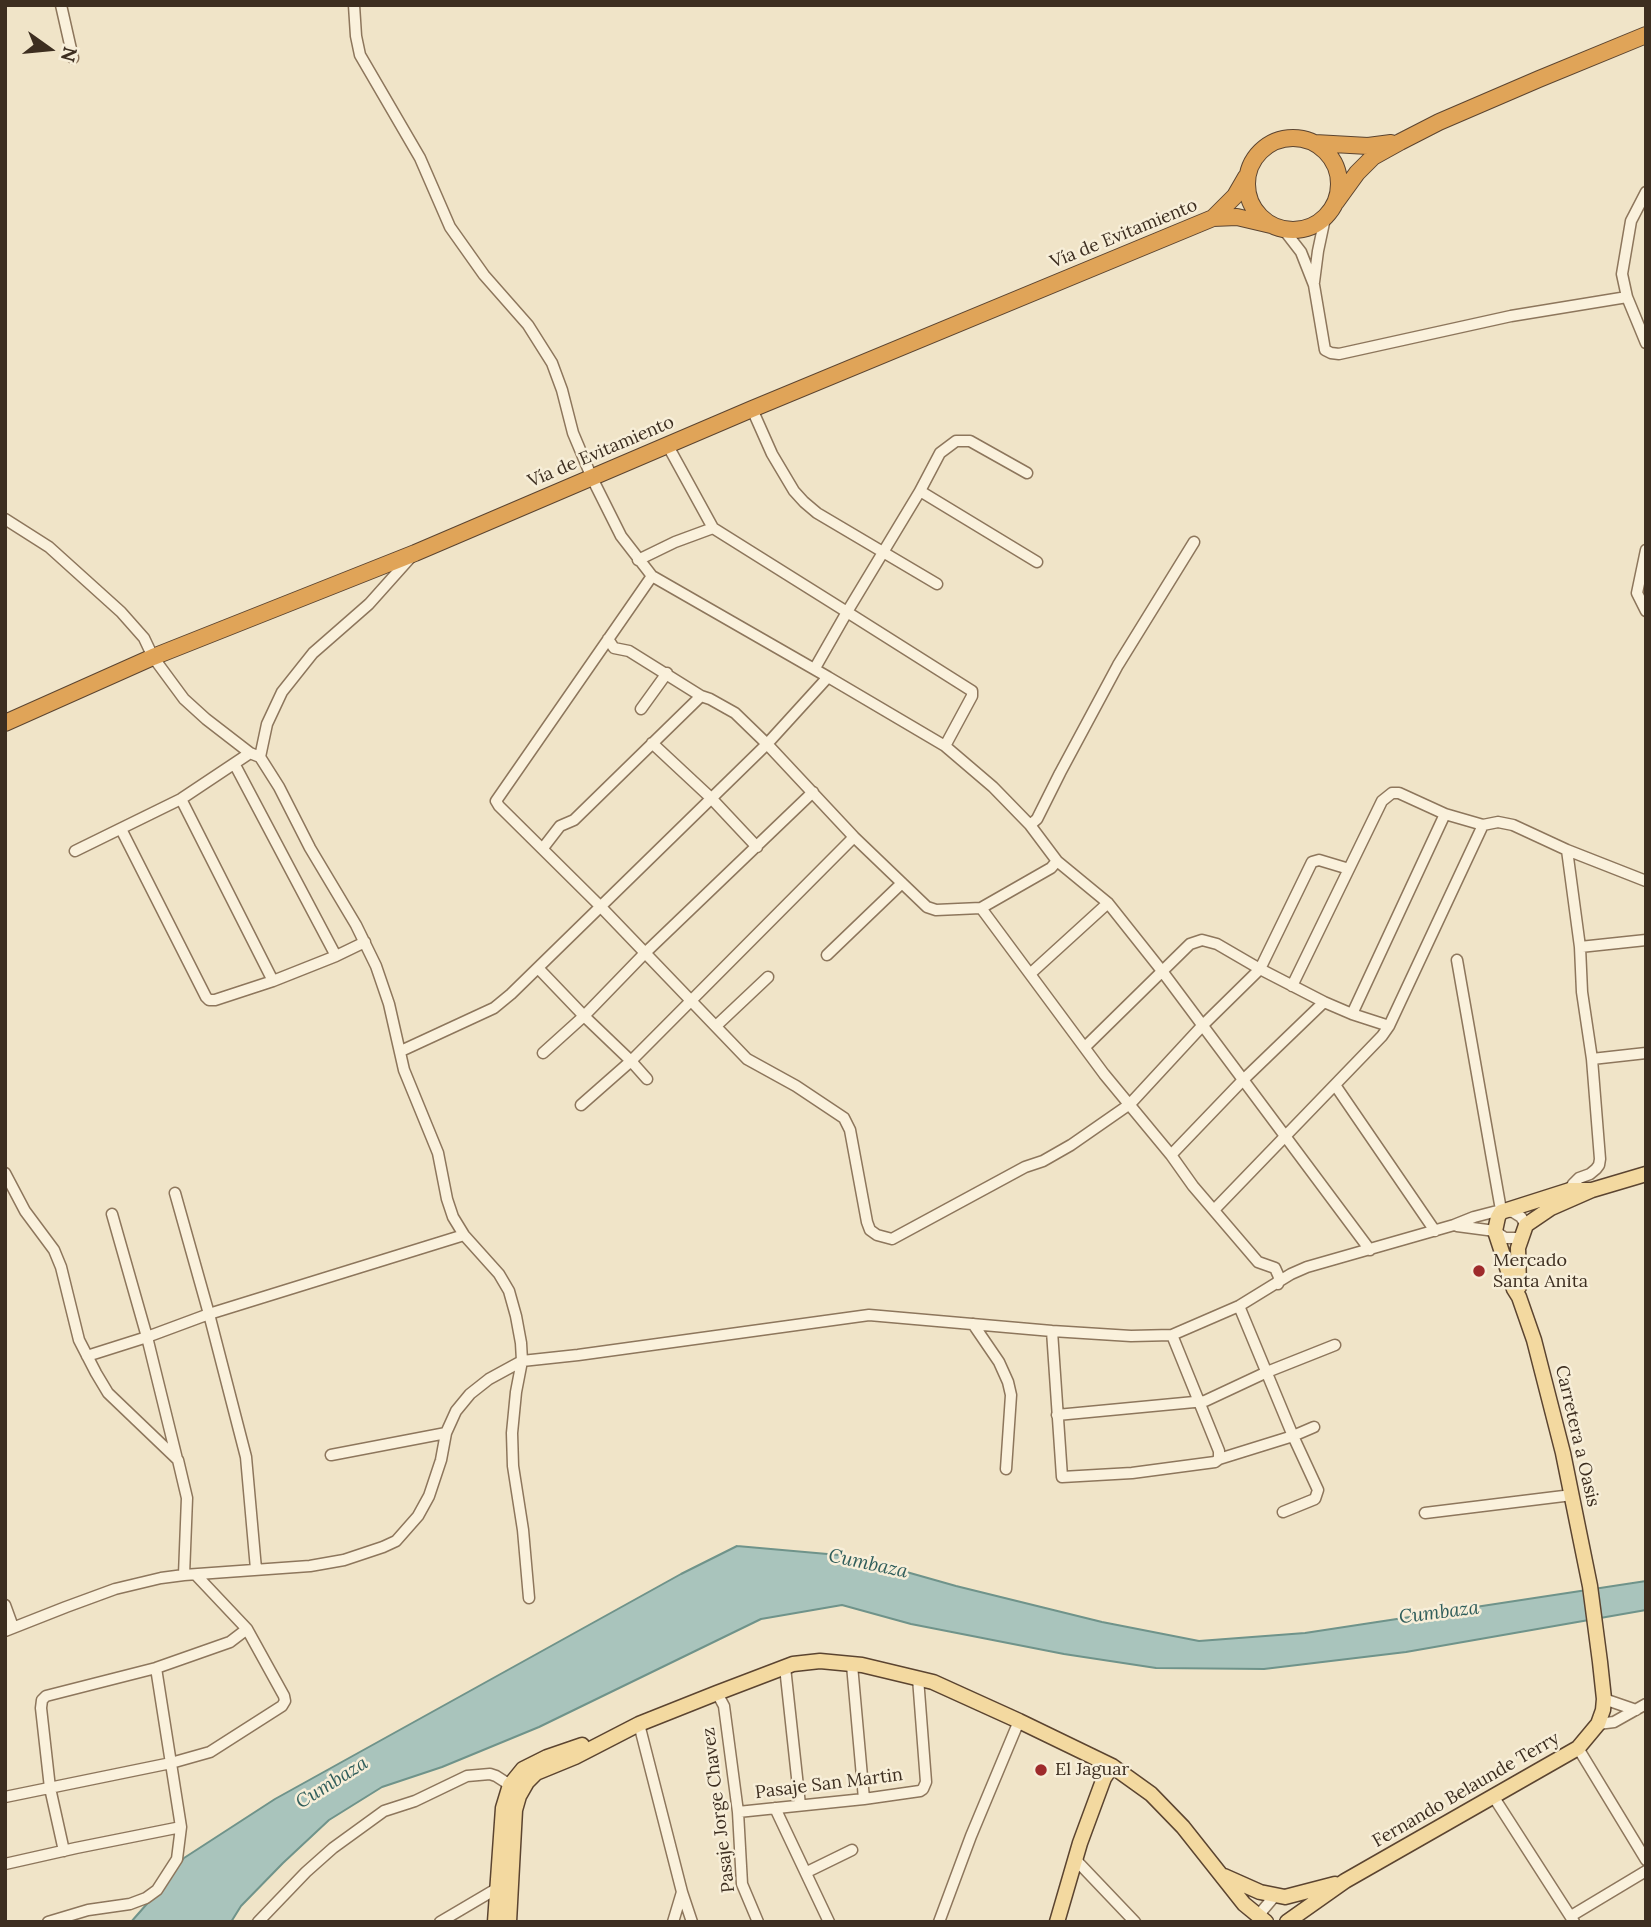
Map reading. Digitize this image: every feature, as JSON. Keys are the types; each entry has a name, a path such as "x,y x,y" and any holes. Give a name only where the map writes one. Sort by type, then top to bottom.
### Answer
{"highway":[{"path":"1400,142 1368,146 1315,143 1292,138 1269,144 1257,155 1250,169 1247,186 1251,203 1261,217 1278,228 1301,230 1318,224 1357,173 1373,158 1400,142 1452,116 1646,35"},
{"path":"1315,143 1328,153 1336,166 1340,181 1336,202"},
{"name":"Vía de Evitamiento","path":"1213,218 1235,196 1250,169"},
{"name":"Vía de Evitamiento","path":"5,723 153,657 415,553 752,409 1213,218 1237,217 1278,228"}],"main road":[{"path":"1523,1231 1551,1208 1592,1190 1646,1174"},
{"path":"1495,1231 1498,1217 1504,1210 1570,1191 1592,1190"},
{"name":"Carretera a Oasis","path":"1495,1231 1534,1340 1572,1494 1590,1586 1600,1662 1604,1699 1598,1724"},
{"name":"Carretera a Oasis","path":"1519,1297 1518,1262 1523,1231"},
{"path":"495,1922 515,1810 519,1796 536,1773 639,1724 793,1664 820,1661 862,1665 933,1682 1112,1766 1151,1794 1183,1827 1244,1904 1262,1920"},
{"name":"Fernando Belaunde Terry","path":"1290,1921 1345,1881 1578,1748 1598,1724"},
{"path":"509,1922 503,1888 503,1808 510,1785 523,1769 547,1757 581,1745 603,1743"},
{"path":"1057,1922 1074,1858 1104,1778 1112,1766"},
{"path":"1223,1875 1260,1892 1281,1897"},
{"name":"Fernando Belaunde Terry","path":"1281,1897 1345,1881"}],"street":[{"path":"61,5 73,58"},
{"path":"354,5 360,55 420,158 450,227 484,275 527,325 552,363 573,433 592,478 621,536 638,560 652,576 815,668 945,746 993,787 1030,825 1057,861 1108,904 1203,1025 1370,1250"},
{"path":"1646,192 1631,221 1622,274 1627,297 1646,343"},
{"path":"1314,285 1325,218"},
{"path":"1278,228 1301,252 1314,285 1325,350 1331,354 1511,316 1627,297"},
{"path":"752,409 772,454 794,491 804,502 817,513 937,584"},
{"path":"815,668 940,453 956,441 970,442 1027,473"},
{"path":"668,446 713,528 972,691 972,696 945,746"},
{"path":"920,491 1037,562"},
{"path":"5,519 48,547 121,612 144,638 153,657 184,699 255,755 279,787 310,849 365,942 389,1004 404,1070 438,1153 453,1217 464,1235 499,1274 509,1292 516,1316 522,1361 512,1433 513,1466 523,1530 529,1598"},
{"path":"638,560 713,528"},
{"path":"1030,825 1037,819 1118,665 1194,542"},
{"path":"1646,550 1637,593 1646,611"},
{"path":"75,851 181,799 234,765 255,755 282,692 313,653 369,604 415,553"},
{"path":"652,576 496,801 747,1059 796,1086 844,1118 850,1130 867,1222 870,1230 877,1236 891,1239 1026,1167 1043,1161 1130,1104 1203,1025 1260,969 1312,862 1319,860 1349,869"},
{"path":"608,639 614,648 629,651 701,696 735,713 902,883 931,909 981,908 1051,868 1057,861"},
{"path":"640,709 667,673"},
{"path":"401,1051 495,1008 767,744 828,677"},
{"path":"543,848 560,826 574,820 701,696"},
{"path":"652,743 757,846"},
{"path":"234,765 336,956"},
{"path":"543,1053 813,792"},
{"path":"1292,986 1382,801 1392,793 1399,793 1445,814 1483,825 1507,823 1646,881"},
{"path":"181,799 273,981"},
{"path":"1352,1014 1445,814"},
{"path":"1214,1210 1389,1026 1483,825"},
{"path":"121,829 205,997 215,1000 273,981 365,942"},
{"path":"581,1105 631,1061 855,836"},
{"path":"1567,850 1592,1059 1600,1159 1599,1166 1590,1174 1579,1178 1570,1191"},
{"path":"827,955 902,883"},
{"path":"1030,974 1108,904"},
{"path":"981,908 1104,1074 1193,1186 1258,1262 1275,1268 1279,1277 1278,1284"},
{"path":"1085,1047 1190,944 1202,940 1217,944 1324,1002 1389,1026"},
{"path":"1580,947 1646,940"},
{"path":"1457,960 1504,1210"},
{"path":"538,968 647,1079"},
{"path":"716,1026 768,977"},
{"path":"1171,1155 1243,1080 1324,1002"},
{"path":"1592,1059 1646,1052"},
{"path":"1335,1085 1435,1231"},
{"path":"5,1173 25,1212 54,1250 61,1267 79,1340 108,1393 178,1460"},
{"path":"175,1194 246,1457 256,1569"},
{"path":"5,1605 9,1629 115,1589 162,1578 184,1574 310,1566 344,1560 396,1541 418,1516 429,1496 441,1460 446,1433 456,1411 470,1394 489,1379 522,1361 869,1315 1052,1331 1131,1336 1172,1335 1239,1306 1307,1267 1504,1210 1521,1217 1523,1231 1505,1238 1495,1231 1454,1225"},
{"path":"112,1214 147,1337 187,1498 184,1574"},
{"path":"87,1356 209,1314 464,1235"},
{"path":"1239,1306 1318,1490 1315,1499 1283,1512"},
{"path":"973,1324 999,1362 1008,1381 1011,1395 1006,1469"},
{"path":"1052,1331 1062,1477 1132,1473 1215,1462 1314,1427"},
{"path":"1172,1335 1219,1451 1219,1459"},
{"path":"1057,1415 1205,1401 1267,1372 1335,1345"},
{"path":"331,1455 446,1433"},
{"path":"1425,1513 1572,1494"},
{"path":"5,1797 171,1763 210,1752 282,1706 284,1696 247,1629 196,1574"},
{"path":"64,1851 50,1788 42,1700 46,1696 156,1668 230,1642 247,1629"},
{"path":"852,1665 864,1799"},
{"path":"785,1667 800,1805"},
{"path":"48,1922 88,1910 130,1904 146,1898 157,1890 177,1859 181,1827 156,1668"},
{"name":"Pasaje San Martin","path":"738,1812 864,1799 923,1789 926,1782 918,1678"},
{"name":"Pasaje Jorge Chavez","path":"718,1693 724,1706 738,1812 742,1884 758,1922"},
{"path":"1604,1699 1641,1707"},
{"path":"1598,1724 1614,1722 1641,1707"},
{"path":"939,1922 971,1836 1020,1721"},
{"path":"639,1724 692,1922"},
{"path":"1578,1748 1646,1860"},
{"path":"258,1922 326,1854 384,1811 415,1801 467,1776 490,1774 510,1785"},
{"path":"1493,1796 1572,1919 1646,1871"},
{"path":"775,1808 829,1922"},
{"path":"5,1864 181,1827"},
{"path":"807,1872 852,1850"},
{"path":"1074,1858 1135,1922"},
{"path":"440,1922 503,1888"},
{"path":"673,1922 682,1892"},
{"path":"1262,1920 1268,1904 1281,1897 1291,1909 1290,1921"},
{"path":"673,1922 689,1909"}],"water":[{"name":"Cumbaza","path":"737,1546 850,1556 956,1586 1102,1622 1199,1641 1305,1633 1646,1581 1646,1610 1406,1652 1264,1669 1156,1668 1064,1654 911,1624 842,1605 761,1619 539,1727 442,1767 382,1787 329,1820 241,1906 231,1922 131,1922 184,1858 275,1799 681,1574"}],"place":[{"name":"Mercado Santa Anita","path":"1479,1271"},
{"name":"El Jaguar","path":"1041,1770"}]}
